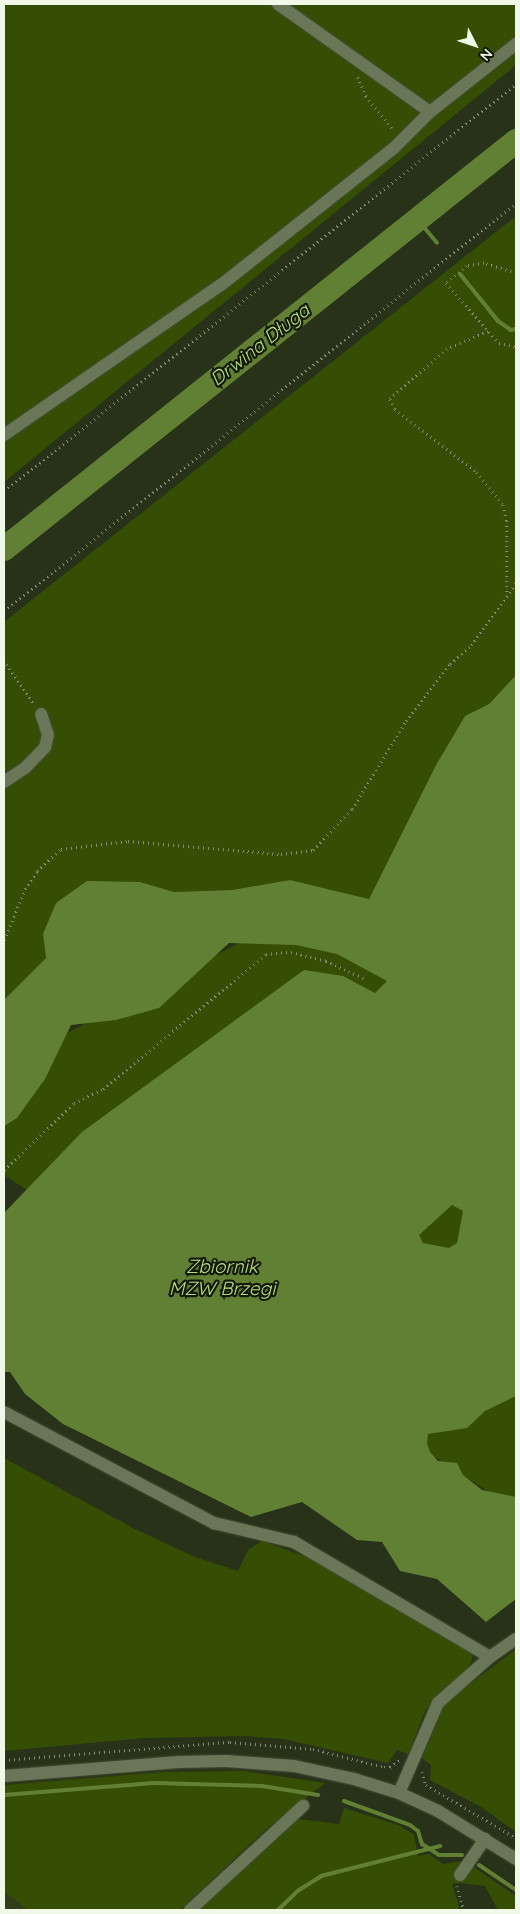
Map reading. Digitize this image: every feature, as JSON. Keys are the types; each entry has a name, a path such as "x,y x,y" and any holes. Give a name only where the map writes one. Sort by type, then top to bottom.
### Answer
{"street":[{"path":"278,4 430,112"},
{"path":"4,435 222,285 403,139 430,112 516,44"},
{"path":"4,782 26,766 45,747 48,735 41,714"},
{"path":"4,1412 214,1523 294,1542 490,1657"},
{"path":"399,1793 438,1703 490,1657 516,1639"},
{"path":"4,1776 132,1764 226,1761 294,1766 354,1779 399,1793 485,1839 516,1860"},
{"path":"190,1910 303,1806"},
{"path":"460,1875 485,1839"}],"path":[{"path":"360,63 358,78 366,96 379,117 403,139"},
{"path":"4,491 516,84"},
{"path":"4,611 516,203"},
{"path":"516,273 484,263 467,266 446,283 500,343 516,347"},
{"path":"488,331 447,349 390,399 395,409 477,472 503,505 506,521 507,594"},
{"path":"4,940 25,889 37,871 62,848 128,841 281,854 313,850 352,808 406,721 450,664 471,645 516,583"},
{"path":"4,660 41,714"},
{"path":"4,1170 38,1135 74,1103 104,1089 266,954 291,952 326,961 366,979"},
{"path":"460,1875 456,1882 464,1910"}],"shaded area":[{"path":"4,4 516,4 516,65 4,482"},
{"path":"516,216 516,675 489,704 465,716 436,765 369,899 290,880 232,890 174,892 140,882 43,934 46,958 4,1000 4,622"},
{"path":"331,895 516,1021 516,1510 4,1175 4,1066"},
{"path":"4,1458 133,1528 195,1557 238,1571 248,1550 262,1541 307,1557 473,1652 472,1660 468,1668 425,1711 408,1754 397,1750 388,1763 284,1739 245,1736 144,1738 4,1751"},
{"path":"516,1649 516,1832 481,1807 430,1780 431,1765 422,1758 445,1703"},
{"path":"244,1771 325,1783 264,1831 180,1910 28,1910 4,1892 4,1785 163,1772"},
{"path":"344,1808 398,1825 414,1834 418,1856 429,1854 443,1864 462,1861 454,1873 472,1866 516,1896 516,1910 498,1910 485,1886 459,1883 452,1884 460,1910 199,1910 298,1819 339,1824"},
{"path":"4,1892 28,1910 4,1910"}],"water":[{"name":"Zbiornik MZW Brzegi","path":"516,675 516,1396 485,1411 467,1428 428,1434 427,1443 430,1452 438,1461 457,1463 463,1475 482,1490 516,1497 516,1599 486,1622 437,1579 400,1571 382,1542 357,1540 302,1502 251,1517 63,1424 25,1394 10,1372 4,1372 4,1213 82,1132 304,970 343,976 375,993 387,981 337,954 296,945 229,943 159,1008 116,1020 71,1025 45,1079 17,1118 4,1126 4,1000 46,958 43,934 56,903 87,881 140,882 174,892 232,890 290,880 369,899 436,765 465,716 489,704","holes":["452,1205 463,1211 457,1243 449,1248 423,1243 419,1235"]}],"waterway":[{"name":"Drwina Długa","path":"4,549 516,141"},
{"path":"417,219 437,243"},
{"path":"460,274 498,321 511,330 516,329"},
{"path":"4,1795 154,1783 262,1786 318,1795"},
{"path":"344,1801 410,1825 418,1831 422,1844 439,1855 462,1855"},
{"path":"278,1910 299,1890 321,1876 440,1846"},
{"path":"479,1865 516,1890"}]}
